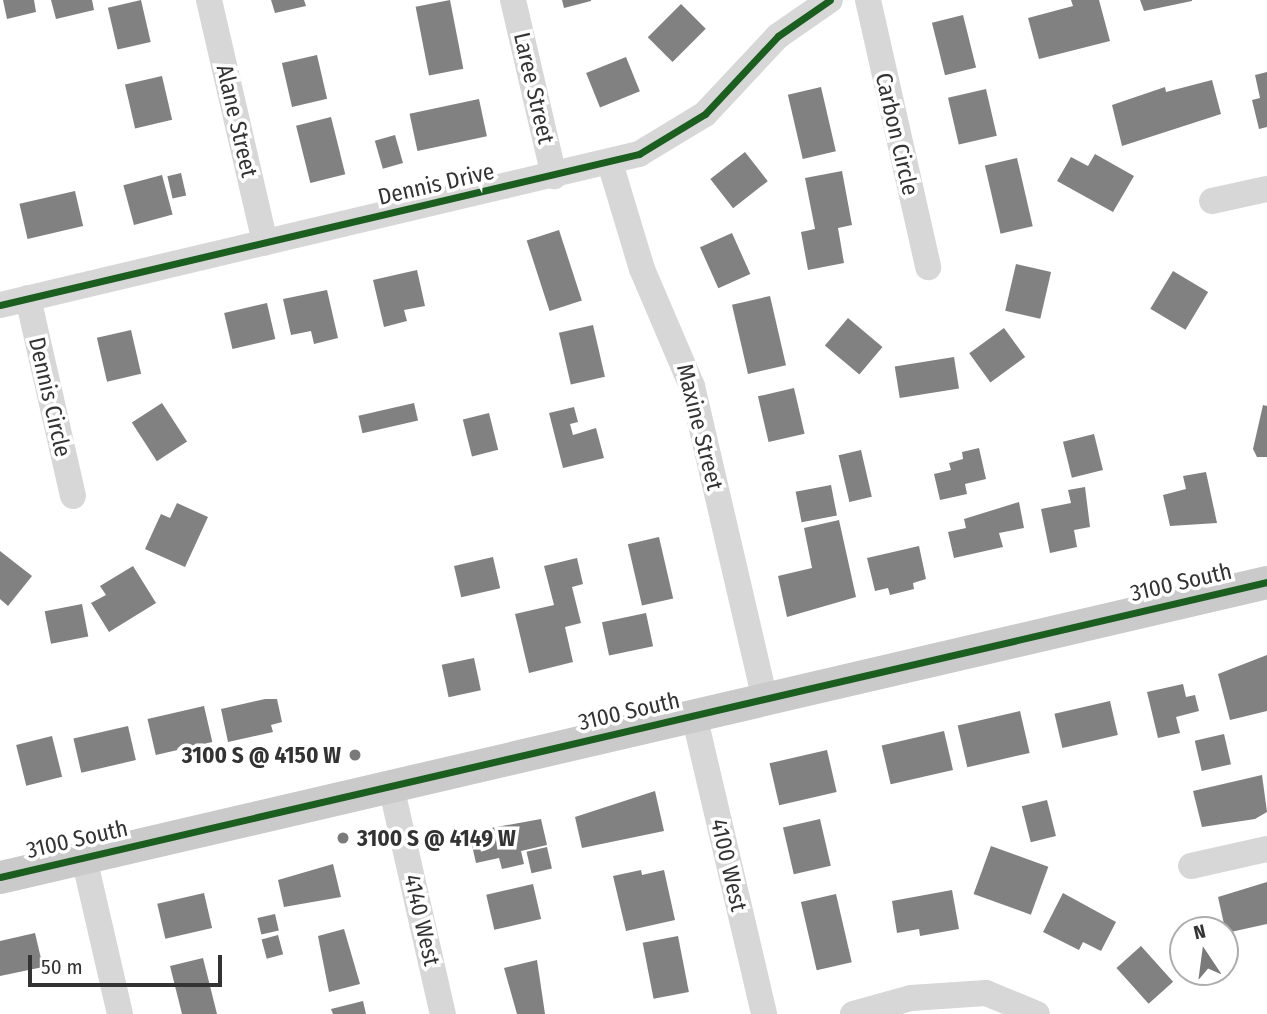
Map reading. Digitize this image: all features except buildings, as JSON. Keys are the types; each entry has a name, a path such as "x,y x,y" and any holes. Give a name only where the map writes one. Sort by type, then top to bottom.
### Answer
{"main road":[{"name":"3100 South","path":"0,877 1267,582"}],"street":[{"name":"Alane Street","path":"209,0 265,243"},
{"name":"Laree Street","path":"513,0 554,176"},
{"name":"Dennis Drive","path":"0,305 610,163 657,145 705,114 778,36 830,0"},
{"name":"Carbon Circle","path":"868,0 928,267"},
{"name":"Maxine Street","path":"610,163 642,269 690,378 765,699"},
{"path":"1213,201 1267,188"},
{"name":"Dennis Circle","path":"28,298 73,496"},
{"name":"4100 West","path":"694,715 764,1014"},
{"name":"4140 West","path":"391,786 443,1014"},
{"path":"1191,866 1267,849"},
{"path":"84,858 120,1014"},
{"path":"853,1014 911,998 986,993 1037,1014"}],"cycle path":[{"path":"0,305 639,154 705,114 778,36 830,0"},
{"path":"0,877 1267,582"}],"place":[{"name":"3100 S @ 4150 W","path":"355,755"},
{"name":"3100 S @ 4149 W","path":"343,838"}]}
